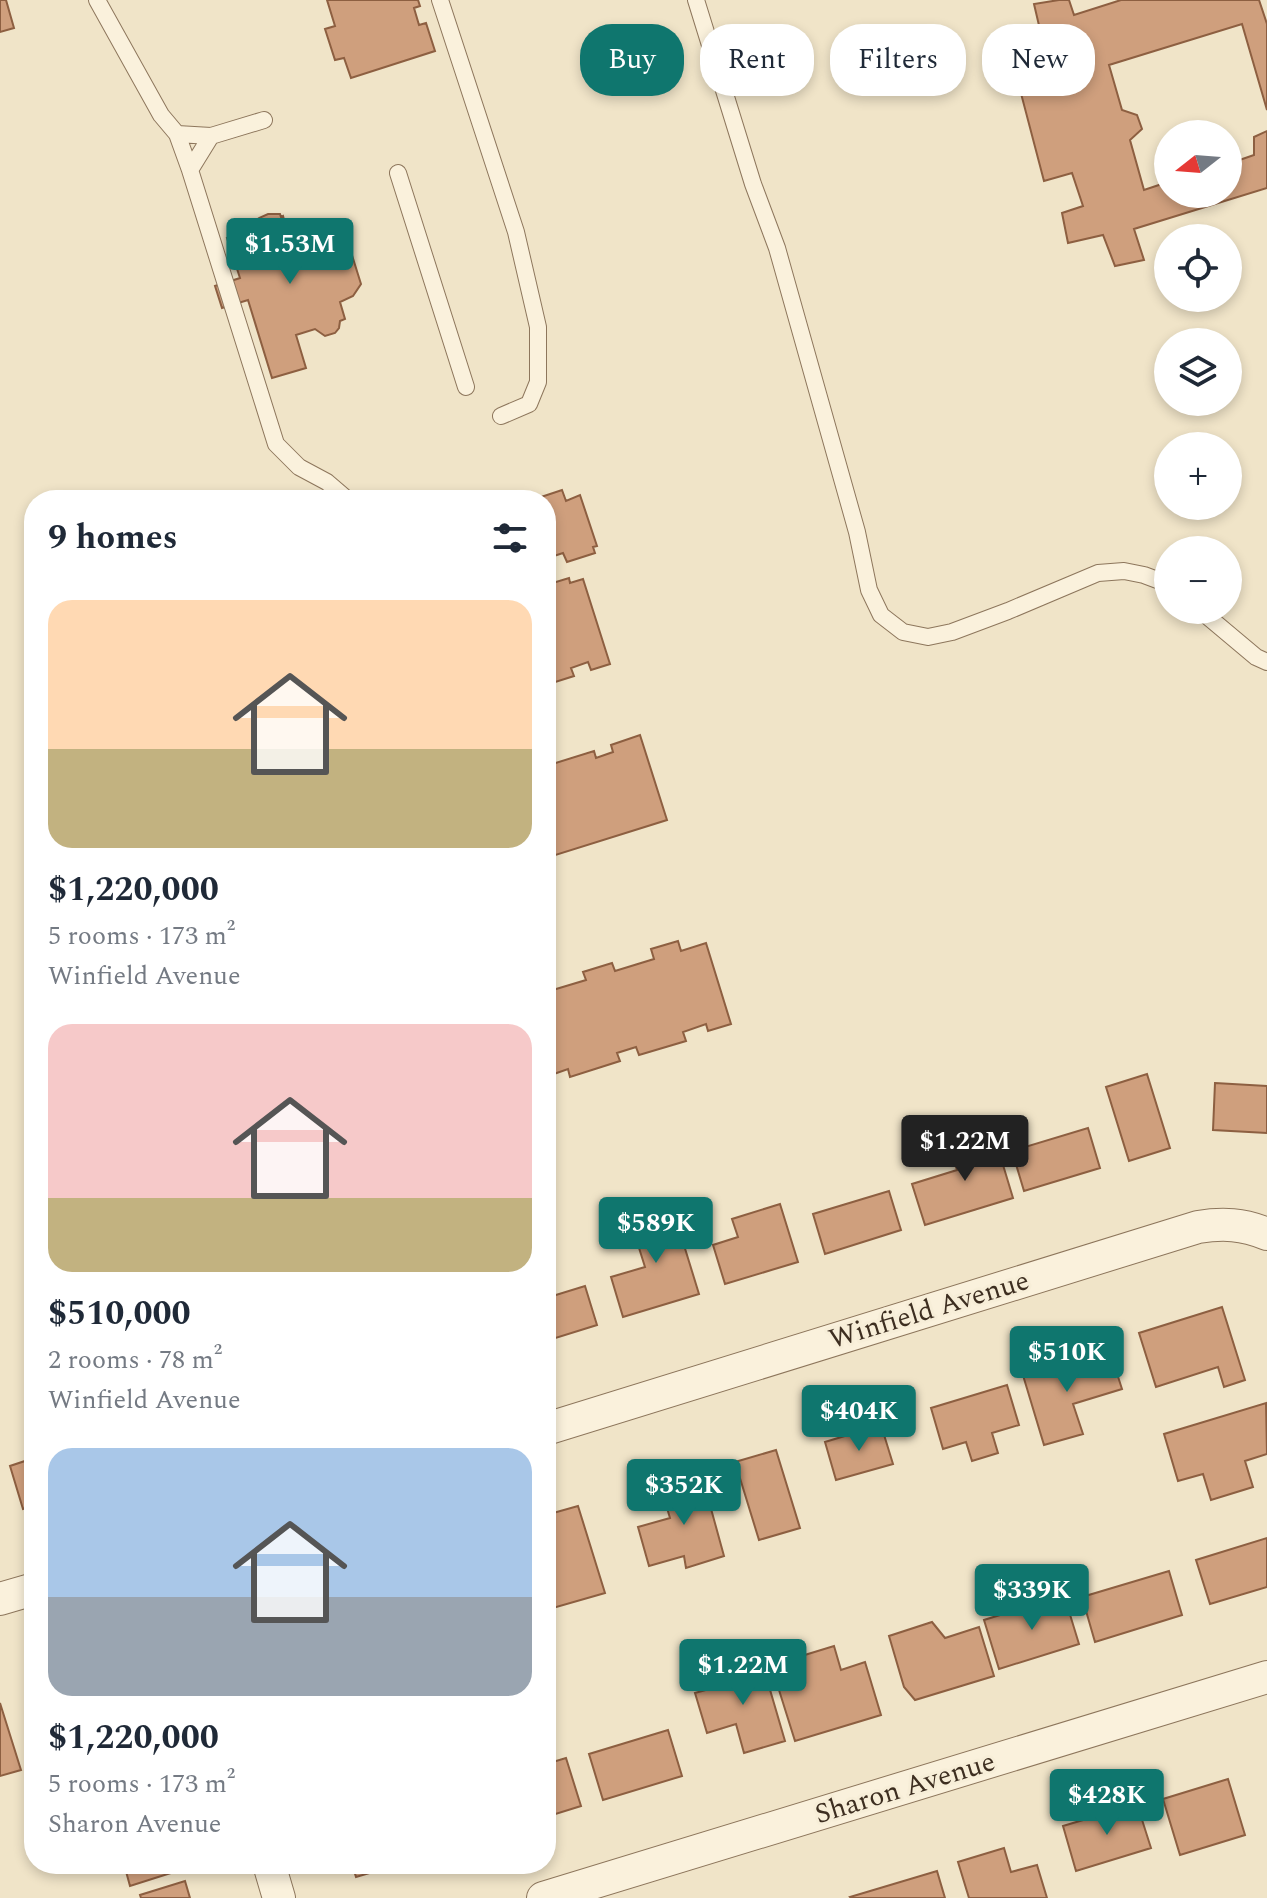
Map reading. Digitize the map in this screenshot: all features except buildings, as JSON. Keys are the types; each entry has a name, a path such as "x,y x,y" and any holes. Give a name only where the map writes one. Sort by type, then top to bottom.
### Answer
{"street":[{"name":"Winfield Avenue","path":"556,1426 1198,1227 1228,1224 1267,1234"},
{"path":"0,1599 24,1592"},
{"name":"Sharon Avenue","path":"543,1898 1267,1677"},
{"path":"272,1874 279,1898"}],"lane":[{"path":"97,0 161,115 177,134 276,444 299,467 336,490"},
{"path":"440,0 516,232 538,327 538,382 529,404 501,416"},
{"path":"696,0 777,248 857,532 869,590 881,615 903,632 928,637 952,632 1008,611 1098,573 1124,571 1154,579"},
{"path":"177,134 211,136 264,120"},
{"path":"190,170 211,136"},
{"path":"398,173 466,387"},
{"path":"1217,624 1256,657 1267,662"}]}
